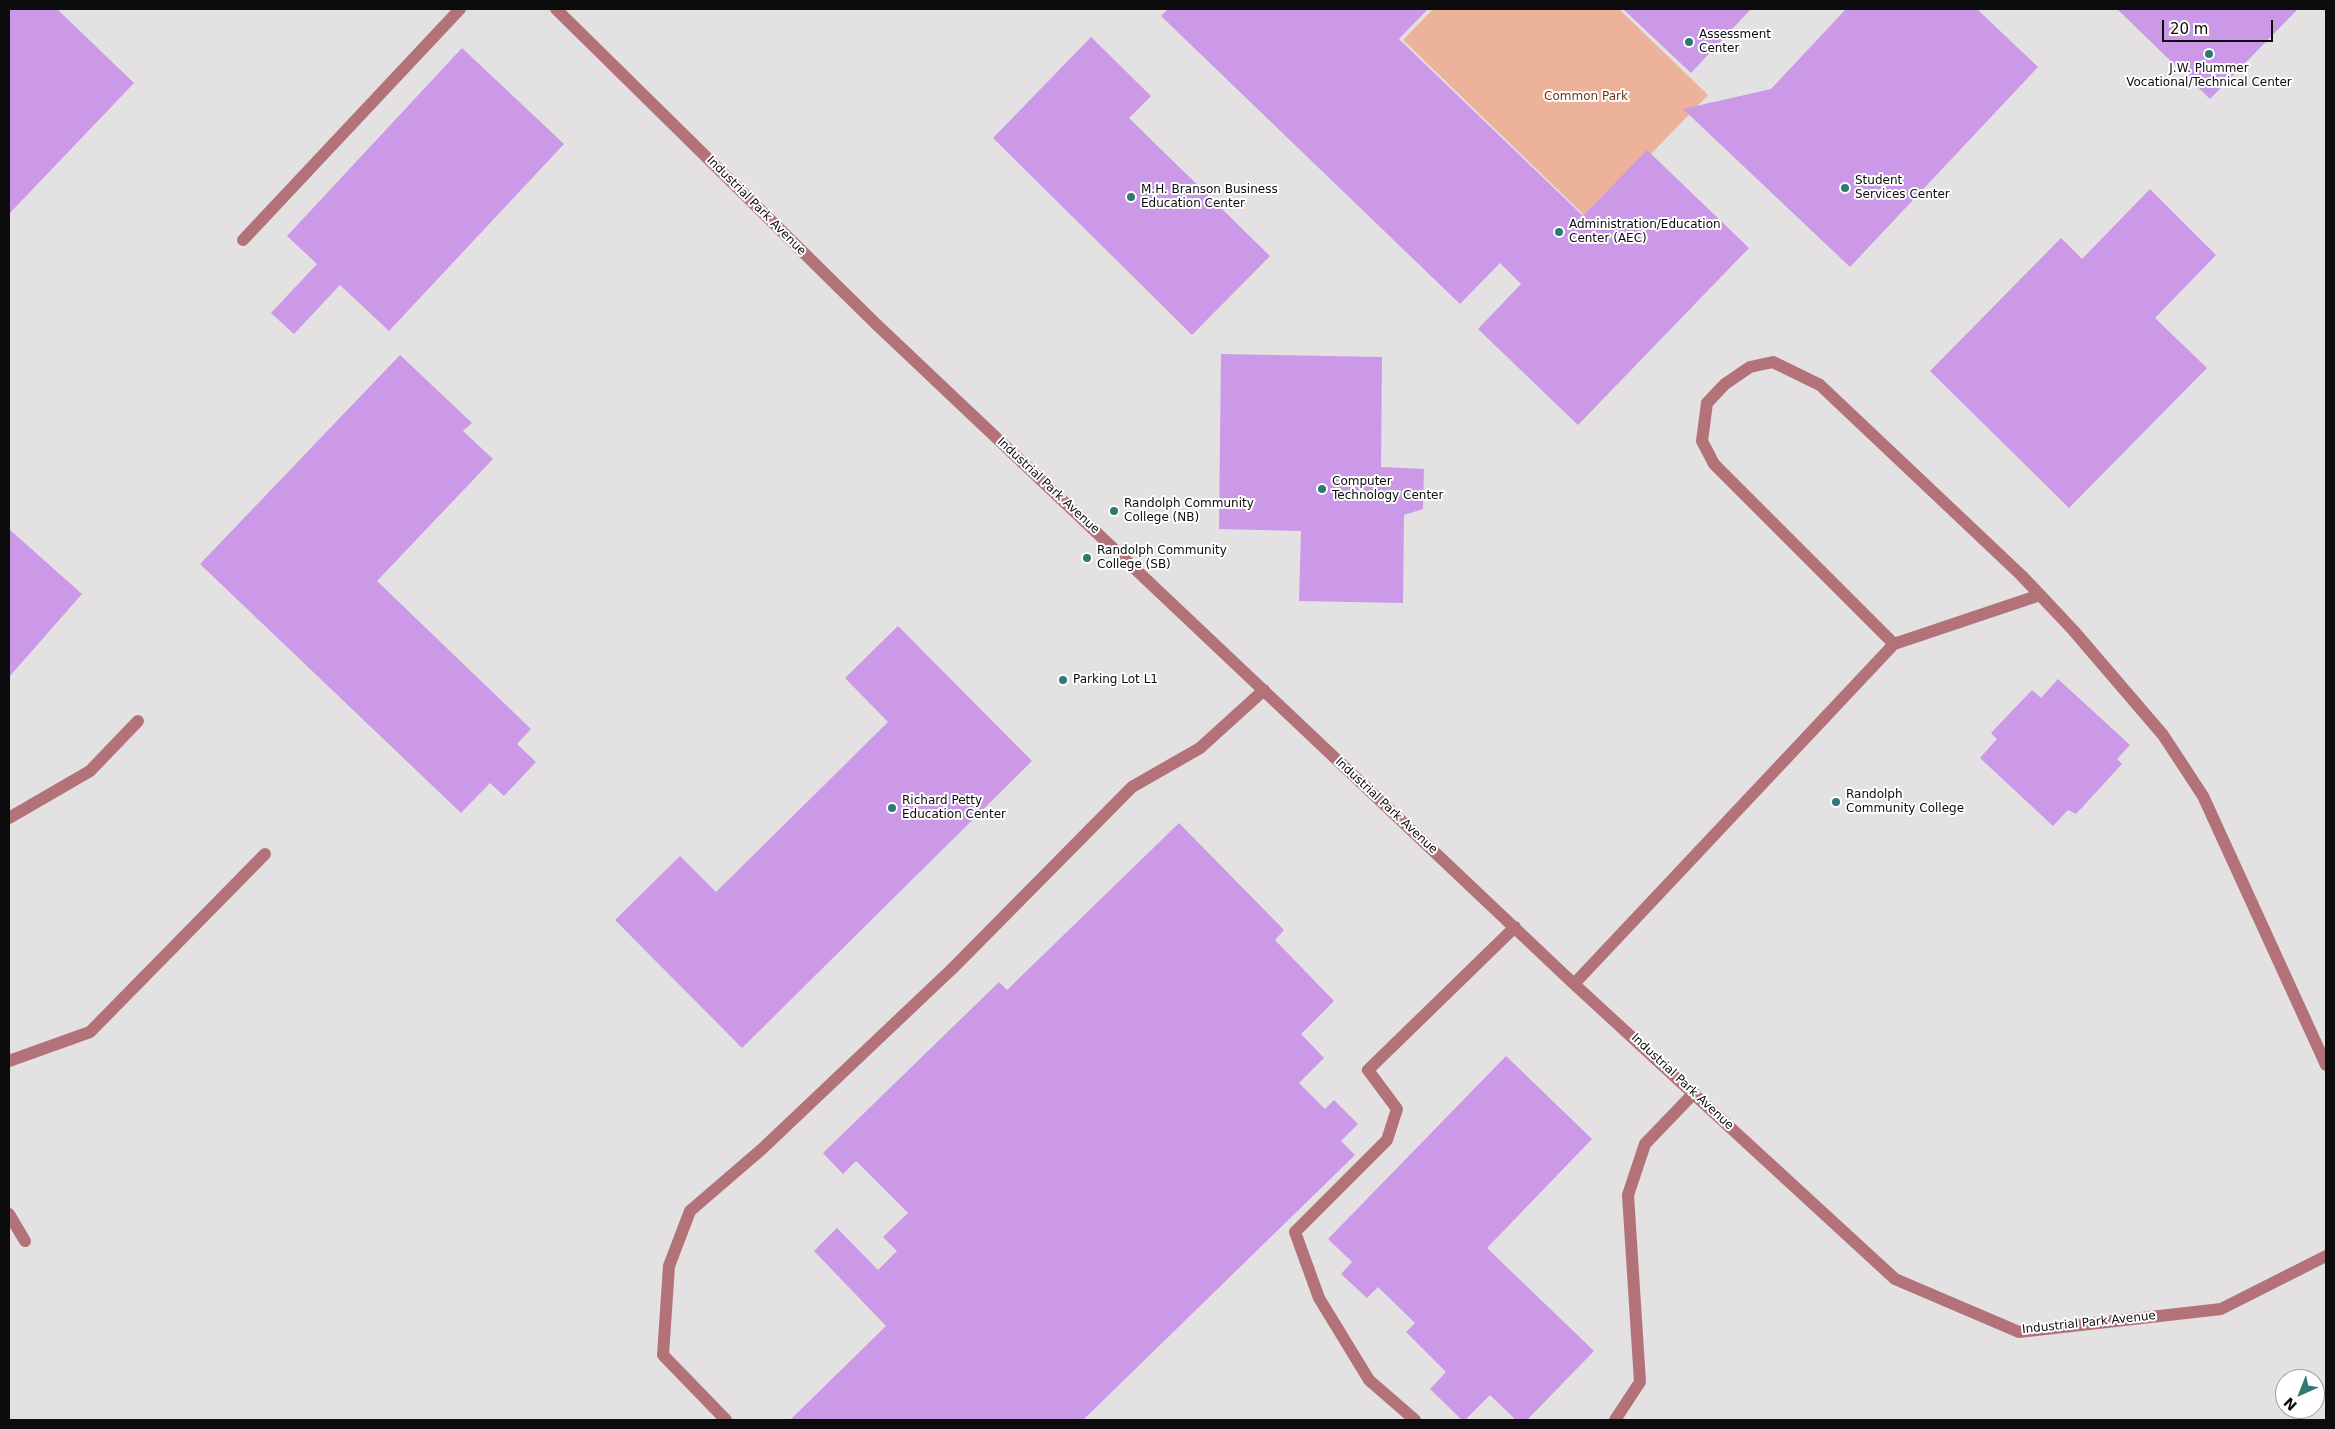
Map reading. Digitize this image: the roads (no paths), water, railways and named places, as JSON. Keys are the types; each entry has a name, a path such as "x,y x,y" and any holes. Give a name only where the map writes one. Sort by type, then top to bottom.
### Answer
{"street":[{"path":"243,240 460,9"},
{"name":"Industrial Park Avenue","path":"556,9 876,324 1574,984 1895,1279 2019,1332 2221,1309 2326,1256"},
{"path":"1894,644 1714,464 1702,442 1707,403 1726,384 1750,367 1773,362 1820,385 2040,595 2073,630 2163,736 2203,796 2326,1065"},
{"path":"1574,984 1894,644 2040,595"},
{"path":"726,1420 662,1355 669,1266 690,1211 762,1148 952,968 1132,787 1200,748 1264,690"},
{"path":"9,818 90,771 138,721"},
{"path":"9,1061 90,1032 265,854"},
{"path":"1414,1420 1369,1380 1319,1298 1295,1232 1387,1140 1397,1109 1368,1070 1515,927"},
{"path":"1615,1420 1640,1382 1628,1195 1645,1144 1694,1093"},
{"path":"9,1214 25,1240"}],"place":[{"name":"Assessment Center","path":"1689,42"},
{"name":"J.W. Plummer Vocational/Technical Center","path":"2209,54"},
{"name":"Student Services Center","path":"1845,188"},
{"name":"M.H. Branson Business Education Center","path":"1131,197"},
{"name":"Administration/Education Center (AEC)","path":"1559,232"},
{"name":"Computer Technology Center","path":"1322,489"},
{"name":"Randolph Community College (NB)","path":"1114,511"},
{"name":"Randolph Community College (SB)","path":"1087,558"},
{"name":"Parking Lot L1","path":"1063,680"},
{"name":"Randolph Community College","path":"1836,802"},
{"name":"Richard Petty Education Center","path":"892,808"}],"park label":[{"name":"Common Park","path":"1586,97"}]}
